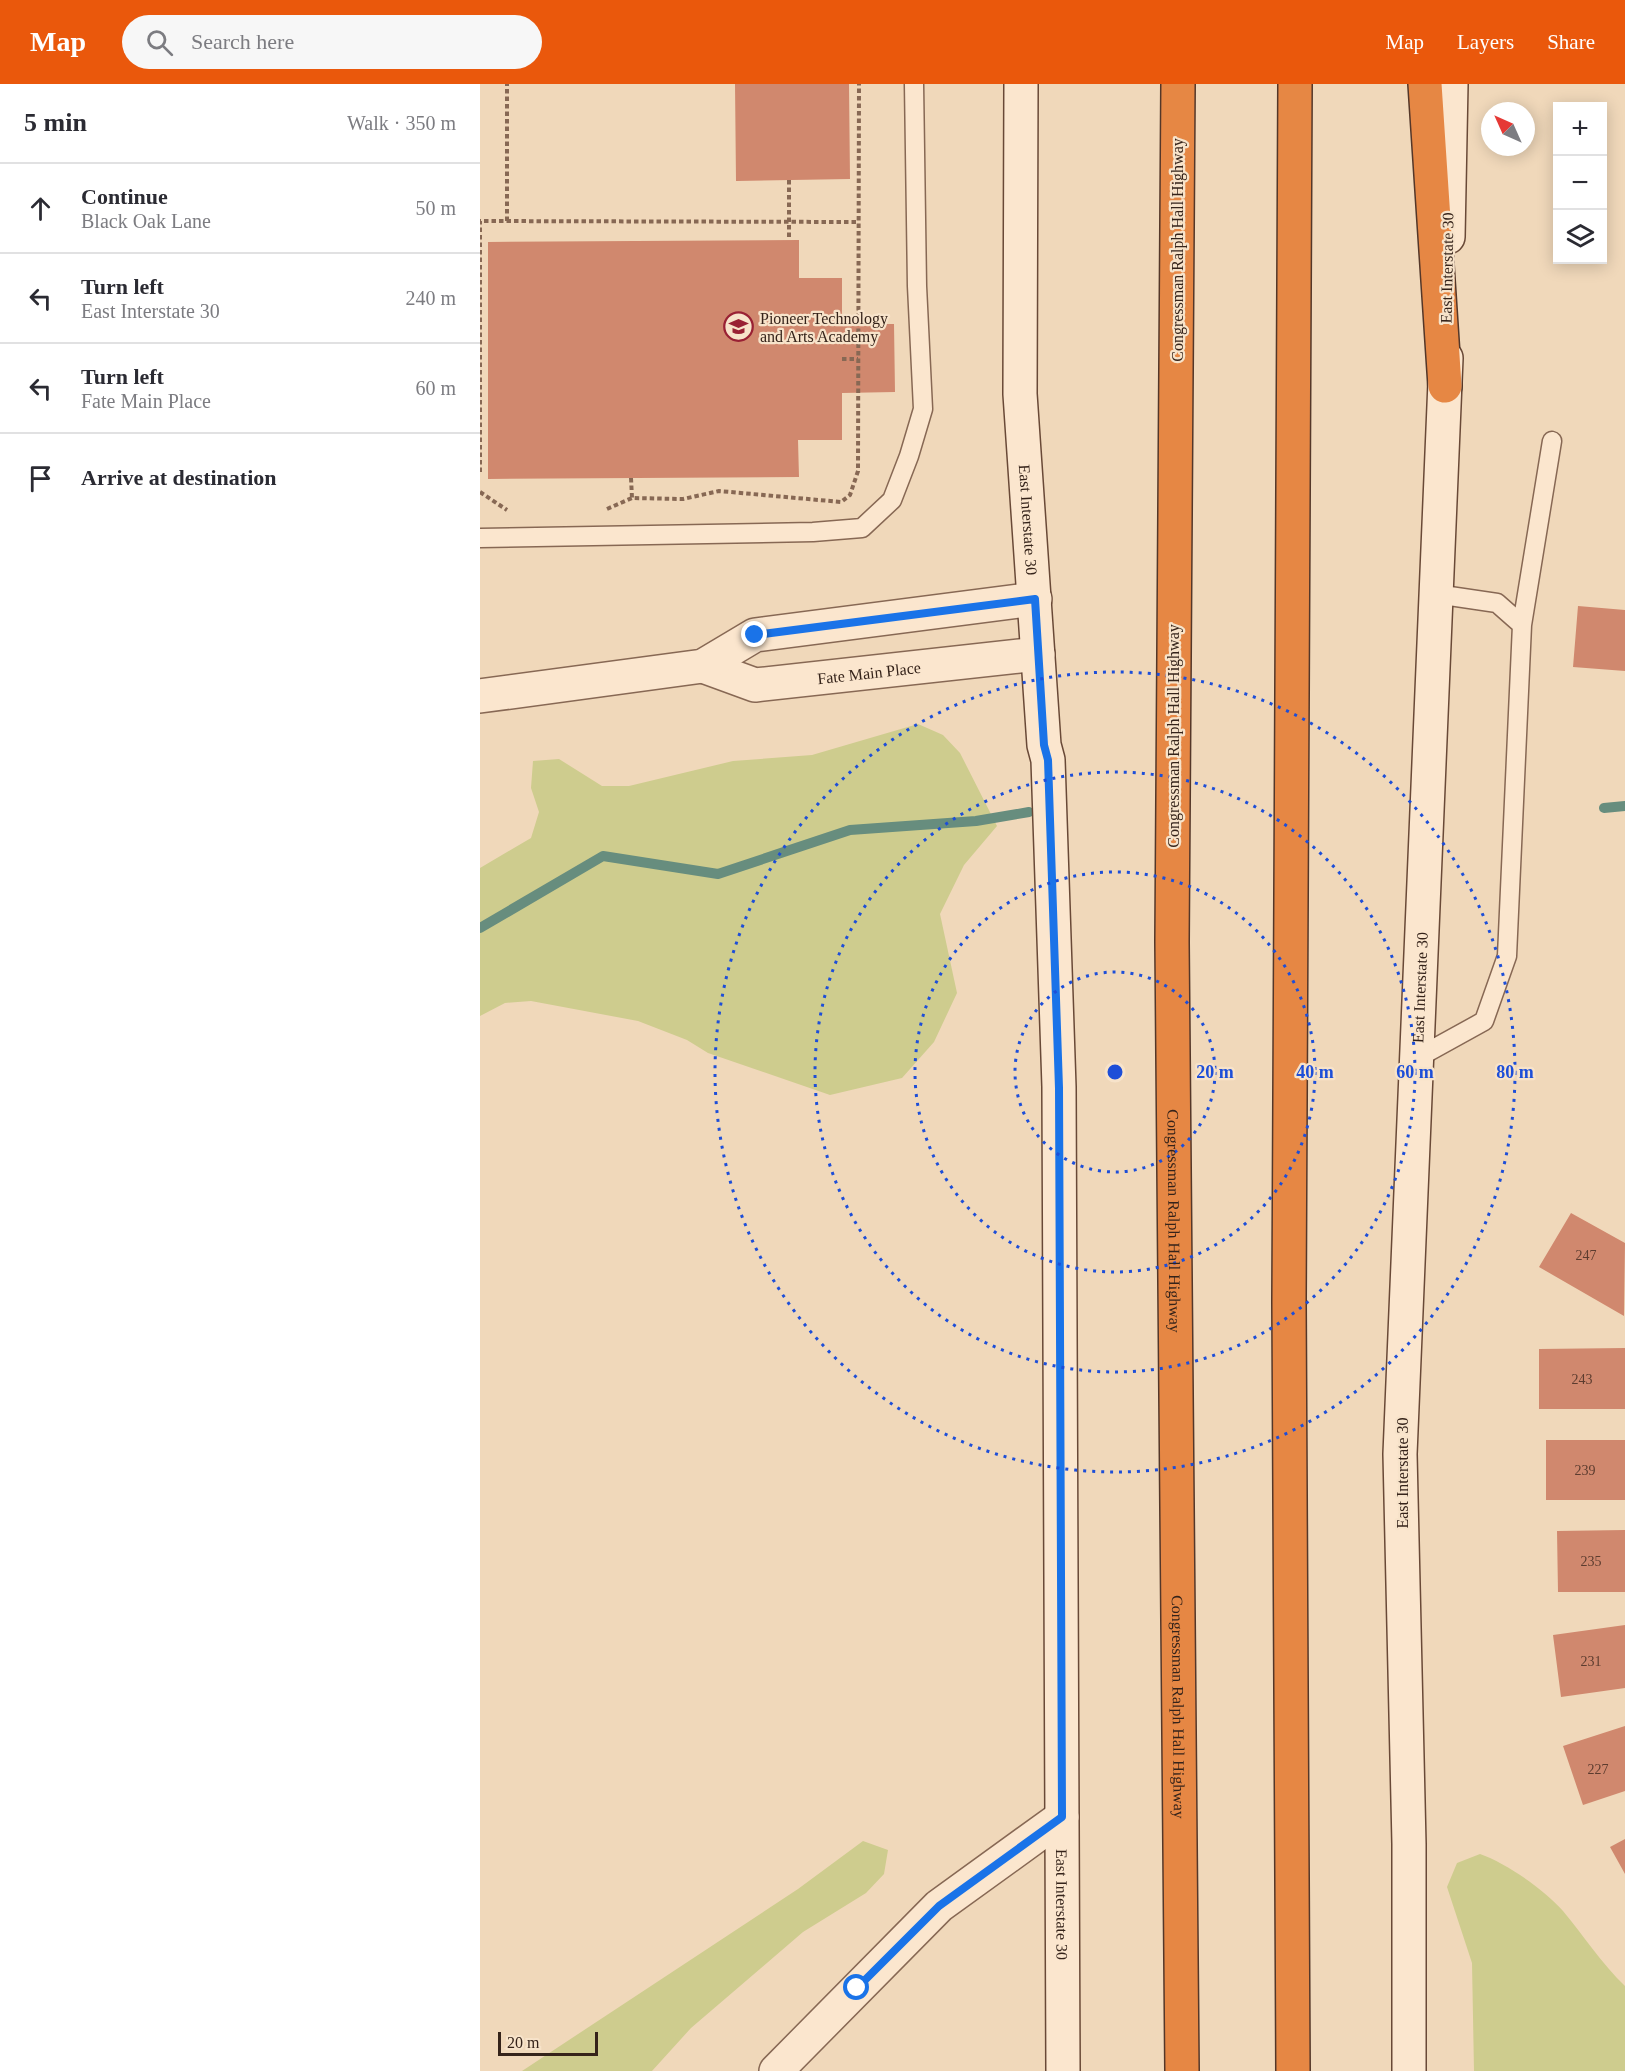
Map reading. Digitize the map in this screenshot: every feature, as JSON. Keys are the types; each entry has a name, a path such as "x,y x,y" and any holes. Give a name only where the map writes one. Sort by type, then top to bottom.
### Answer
{"highway":[{"name":"Congressman Ralph Hall Highway","path":"1178,84 1172,942 1182,2071"},
{"path":"1293,2071 1289,1302 1295,84"},
{"path":"1425,84 1445,386"}],"main road":[{"name":"East Interstate 30","path":"1021,84 1020,394 1044,745 1048,760 1059,1088 1063,2071"},
{"name":"East Interstate 30","path":"1409,2071 1409,1844 1400,1454 1445,386 1451,84"},
{"name":"Fate Main Place","path":"480,696 703,666 755,635 1035,599"},
{"name":"Fate Main Place","path":"703,666 754,685 1038,654"},
{"path":"776,2071 939,1906 1062,1817"}],"lane":[{"path":"480,538 813,532 862,528 892,500 909,456 923,409 916,286 914,84"},
{"path":"1417,1058 1484,1021 1507,956 1522,626 1552,441"},
{"path":"1436,594 1497,603 1522,626"}],"path":[{"path":"507,84 507,221"},
{"path":"601,512 632,498 683,498 719,491 841,502 850,495 858,471 859,84"},
{"path":"789,180 789,240"},
{"path":"480,472 480,221 858,222"},
{"path":"842,359 858,359"},
{"path":"632,478 632,498"},
{"path":"480,492 499,506 516,510"}],"shaded area":[{"path":"918,724 943,735 960,753 997,826 964,865 940,914 957,993 934,1042 902,1078 830,1095 708,1053 687,1040 638,1021 531,1001 505,1003 480,1016 480,868 531,838 539,812 531,788 533,761 559,759 602,786 629,786 733,761 812,755"},
{"path":"863,1841 888,1850 884,1874 866,1893 803,1932 691,2028 652,2071 522,2071 798,1889"},
{"path":"1480,1854 1513,1870 1555,1903 1625,1986 1625,2071 1474,2071 1472,1963 1447,1887 1457,1863"}],"building":[{"path":"735,84 849,84 850,179 736,181"},
{"path":"799,240 799,278 842,278 842,324 894,324 895,392 842,393 842,440 798,440 799,477 488,479 488,242"},
{"path":"1578,606 1625,610 1625,671 1573,667"},
{"path":"1571,1213 1625,1243 1624,1316 1539,1267"},
{"path":"1625,1348 1625,1409 1539,1409 1539,1349"},
{"path":"1546,1440 1625,1440 1625,1500 1546,1500"},
{"path":"1625,1530 1625,1592 1558,1592 1557,1531"},
{"path":"1625,1625 1625,1688 1561,1697 1553,1635"},
{"path":"1625,1726 1625,1791 1583,1805 1563,1746"},
{"path":"1625,1839 1625,1874 1610,1847"}],"waterway":[{"path":"1604,808 1625,806"},
{"path":"480,928 603,856 718,874 850,830 976,821 1029,812"}],"place":[{"name":"Pioneer Technology and Arts Academy","path":"739,327"}],"route":[{"path":"755,635 1035,599 1044,745 1048,760 1059,1088 1062,1817 939,1906 857,1988"}]}
